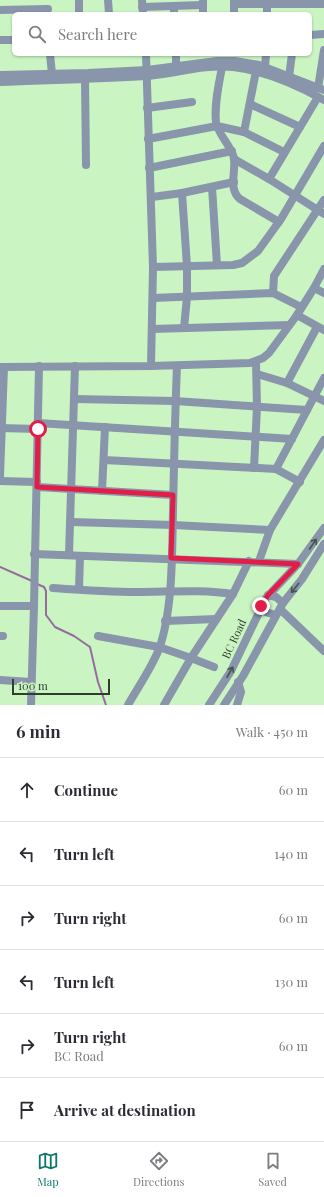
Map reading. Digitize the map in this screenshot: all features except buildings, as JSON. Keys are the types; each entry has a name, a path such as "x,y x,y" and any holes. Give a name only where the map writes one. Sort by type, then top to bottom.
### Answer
{"street":[{"path":"0,10 49,12 48,0"},
{"path":"79,0 79,12"},
{"path":"108,0 109,12"},
{"path":"234,2 267,3 292,1 323,3"},
{"path":"142,7 174,10 203,2"},
{"path":"267,3 267,12"},
{"path":"312,35 324,34"},
{"path":"0,40 12,40"},
{"path":"0,75 147,73 205,58 235,58 260,65 321,89 324,50"},
{"path":"50,56 52,74"},
{"path":"146,56 149,168 152,197 153,298 151,366"},
{"path":"176,56 176,66"},
{"path":"265,67 266,56"},
{"path":"289,76 292,56"},
{"path":"222,67 216,115 217,126 232,151 234,159 233,189 236,195 278,222"},
{"path":"0,82 85,79 222,67 256,71 321,99 300,126 269,179"},
{"path":"244,132 256,71"},
{"path":"85,79 86,165"},
{"path":"147,108 192,102"},
{"path":"250,104 300,126"},
{"path":"148,139 217,126 244,132 284,152"},
{"path":"153,267 217,266 242,263 249,259 258,252 278,222 324,146"},
{"path":"149,168 232,151"},
{"path":"234,159 321,212"},
{"path":"152,197 182,193 234,182"},
{"path":"212,187 217,266"},
{"path":"182,193 187,266 187,297 184,328"},
{"path":"273,293 274,276 321,212 324,200"},
{"path":"0,476 2,367 177,366 256,362 269,353 299,311 324,269"},
{"path":"314,288 324,293"},
{"path":"153,298 273,293 321,328 287,383"},
{"path":"152,329 289,325"},
{"path":"254,468 257,407 256,362"},
{"path":"31,705 39,366"},
{"path":"70,555 75,366"},
{"path":"128,705 155,658 165,621 171,558 177,366"},
{"path":"257,374 287,383 324,401"},
{"path":"276,469 324,378"},
{"path":"74,399 175,401 307,410"},
{"path":"1,428 38,426 105,427 292,439"},
{"path":"102,491 105,427"},
{"path":"259,561 270,530 324,440"},
{"path":"104,460 276,469 300,482"},
{"path":"0,481 72,489 173,495"},
{"path":"71,522 270,530"},
{"name":"BC Road","path":"209,705 231,671 261,606 268,595 298,564 324,528"},
{"path":"224,705 279,609 302,579 324,544"},
{"path":"34,554 259,561 298,564"},
{"path":"79,590 80,556"},
{"path":"164,705 191,658 233,594 249,561"},
{"path":"54,588 138,592 169,590 221,592 233,594"},
{"path":"268,595 276,597 279,609 324,651"},
{"path":"0,606 34,606"},
{"path":"261,606 266,612 279,609"},
{"path":"165,621 216,619"},
{"path":"98,636 159,647 214,667"},
{"path":"0,680 31,682"},
{"path":"237,705 241,692 238,682"}],"waterway":[{"path":"0,567 32,581"},
{"path":"37,584 44,587 46,591 46,615 55,627 74,636 90,647 98,682 106,705"}],"route":[{"path":"38,429 37,487 173,495 171,558 298,564 273,589 261,606"}]}
